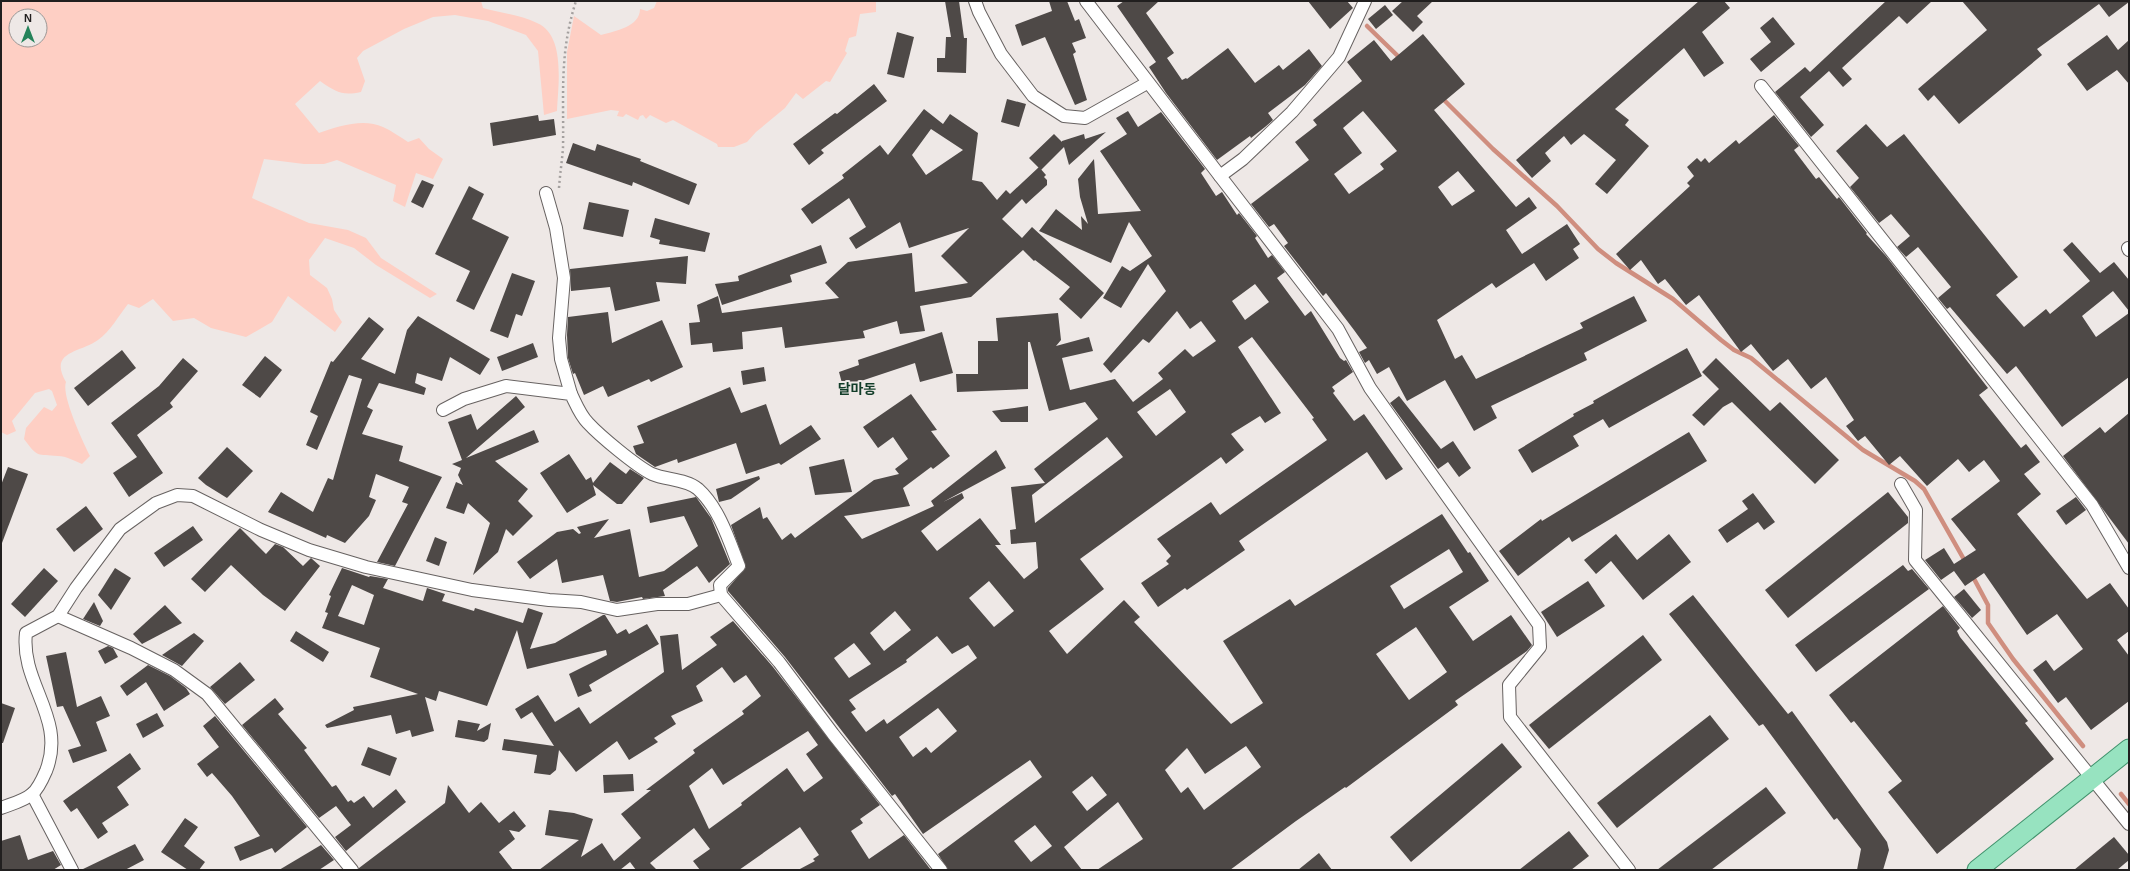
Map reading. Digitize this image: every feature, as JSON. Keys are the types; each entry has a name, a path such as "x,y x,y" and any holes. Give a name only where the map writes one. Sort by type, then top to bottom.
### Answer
{"main road":[{"path":"1977,870 2129,748"}],"street":[{"path":"974,1 1001,54 1033,96 1064,116 1085,118 1147,83"},
{"path":"1086,1 1147,83 1338,329 1370,388 1539,625 1540,647 1509,685 1510,717 1629,870"},
{"path":"1220,176 1243,159 1292,112 1339,57 1365,1"},
{"path":"1761,86 2092,505 2129,568"},
{"path":"546,193 556,228 564,278 559,338 561,359 571,394 578,409 587,423 628,457 651,473 685,482 697,489 708,502 723,525 739,566 720,585 721,595 780,662 833,734 941,870"},
{"path":"443,410 464,399 506,386 571,394"},
{"path":"1901,484 1916,510 1915,560 2129,824"},
{"path":"1,808 32,794 43,778 49,762 52,731 29,669 24,649 26,633 58,616 76,588 120,529 156,503 177,495 193,496 261,530 309,550 366,567 472,590 549,600 581,602 617,610 657,604 688,604 721,595"},
{"path":"58,616 131,648 167,667 207,694 352,870"},
{"path":"32,794 72,870"}],"path":[{"path":"559,194 563,148 563,57 569,23 576,1"}],"shaded area":[{"path":"1,1 481,1 483,8 524,18 537,23 546,29 552,38 556,50 559,75 557,111 544,115 538,51 526,35 488,21 455,15 433,17 404,29 363,51 357,58 365,81 361,92 349,94 339,92 320,81 295,104 319,133 351,124 376,124 390,130 408,142 419,138 429,149 443,159 433,179 416,173 405,207 393,201 396,185 337,160 324,164 304,164 264,159 252,198 309,223 348,230 366,238 381,258 437,294 430,298 376,265 354,248 325,238 309,260 310,275 327,288 332,299 334,310 342,322 335,332 288,296 272,322 246,337 211,328 194,318 173,321 153,299 139,308 128,304 102,337 91,344 68,354 63,359 61,364 61,372 66,382 65,388 70,407 78,430 90,456 82,464 61,456 38,454 24,439 26,428 44,407 52,411 57,405 52,391 49,389 35,393 12,421 16,431 7,435 1,432"},
{"path":"657,1 876,1 876,12 860,14 856,36 849,38 845,51 847,53 830,82 826,81 803,99 796,93 785,108 756,132 747,142 734,147 718,147 717,144 673,120 666,123 650,115 646,119 643,115 640,116 638,120 626,114 623,117 617,116 619,111 611,110 567,119 567,52 574,16 601,35 619,30 631,24 639,15 640,9 647,11 654,8"}],"building":[{"path":"945,1 959,1 964,38 967,38 966,73 937,72 937,58 945,58 946,37 951,37"},
{"path":"1049,1 1067,1 1075,21 1079,19 1086,38 1072,43 1076,52 1073,54 1087,100 1075,105 1045,37 1022,46 1015,25 1052,11"},
{"path":"1124,1 1159,1 1146,13 1174,53 1167,58 1182,80 1187,79 1228,48 1255,83 1279,65 1283,70 1309,49 1322,66 1305,85 1268,113 1273,120 1251,138 1250,136 1217,160 1166,93 1149,67 1156,62 1117,6"},
{"path":"1308,1 1347,1 1353,8 1330,29"},
{"path":"1403,1 1433,1 1417,16 1423,22 1413,32 1392,11"},
{"path":"1699,1 1724,1 1730,8 1702,32 1724,63 1704,77 1684,48 1615,109 1629,120 1625,125 1649,146 1607,194 1595,184 1616,160 1584,134 1571,145 1564,136 1545,153 1551,161 1532,178 1516,160"},
{"path":"1886,1 1932,1 1907,24 1899,16 1842,68 1852,79 1843,87 1829,71 1800,97 1824,125 1811,137 1775,92 1805,67 1810,72"},
{"path":"1962,1 2129,2 2109,17 2099,4 2037,49 2042,55 1959,124 1934,95 1928,101 1918,89 1987,30"},
{"path":"1385,5 1393,15 1376,29 1368,19"},
{"path":"1773,17 1795,44 1761,72 1750,59 1771,42 1760,28"},
{"path":"897,32 914,37 904,78 887,74"},
{"path":"1423,34 1465,84 1434,110 1516,207 1529,197 1537,208 1506,230 1522,254 1567,224 1580,244 1573,249 1579,258 1546,281 1534,263 1496,288 1492,283 1437,320 1455,359 1462,355 1476,379 1583,328 1580,323 1634,296 1647,321 1584,353 1587,360 1491,406 1497,418 1474,431 1445,380 1407,401 1389,367 1377,374 1369,360 1365,363 1359,352 1367,348 1326,293 1323,296 1284,246 1288,243 1274,224 1269,227 1251,204 1309,160 1295,142 1317,125 1313,120 1362,81 1347,62 1374,40 1391,61","holes":["1363,111 1397,151 1380,164 1384,169 1349,194 1334,174 1362,153 1343,128","1458,171 1475,191 1452,206 1438,187"]},
{"path":"2107,35 2118,50 2129,40 2129,84 2117,70 2087,91 2067,64"},
{"path":"874,84 887,101 821,150 824,153 809,165 793,144 835,113 837,114"},
{"path":"1007,99 1026,104 1019,127 1001,122"},
{"path":"924,109 943,124 950,114 978,133 972,180 982,182 997,200 1006,190 1010,194 1039,167 1046,175 1044,177 1047,180 1047,185 1026,204 1022,199 1002,219 1022,238 1032,227 1104,293 1081,319 1059,299 1070,287 1035,260 1034,261 1023,250 971,297 920,306 925,331 900,334 897,321 863,331 865,338 785,348 782,327 742,332 743,349 713,352 712,343 691,345 689,323 700,322 697,305 718,296 722,313 839,298 825,283 848,262 912,253 915,292 968,283 941,256 969,228 909,248 900,222 856,249 849,238 866,227 849,198 812,224 801,209 844,178 842,175 880,145 888,155","holes":["931,129 963,150 926,175 912,155"]},
{"path":"1128,111 1138,127 1161,112 1205,169 1201,173 1216,196 1222,192 1237,215 1239,213 1257,236 1255,238 1268,258 1272,255 1285,272 1277,278 1305,316 1311,311 1340,358 1344,361 1346,360 1353,372 1332,387 1335,391 1333,393 1354,421 1364,414 1403,469 1386,480 1367,452 1239,541 1245,550 1187,590 1185,588 1158,607 1141,583 1169,564 1166,561 1171,556 1157,539 1211,502 1220,515 1327,440 1312,419 1314,418 1252,337 1238,347 1281,413 1265,423 1260,416 1231,434 1244,450 1226,464 1221,457 1080,559 1104,589 1049,631 1067,654 1124,600 1140,617 1134,622 1231,724 1263,703 1223,641 1290,599 1295,606 1442,514 1489,581 1449,607 1473,641 1511,615 1532,645 1527,651 1455,701 1458,705 1346,788 1345,787 1296,821 1230,870 1097,870 1143,839 1118,802 1064,847 1082,870 948,870 938,854 1042,777 1030,760 923,834 895,794 892,796 785,657 728,591 728,588 746,567 731,525 760,507 763,519 767,517 782,540 791,533 795,538 874,480 899,474 895,469 908,459 893,437 878,448 863,427 911,394 937,430 931,431 950,456 933,469 931,467 903,488 910,506 844,516 862,539 934,506 931,501 996,450 1006,468 943,502 962,493 964,498 921,531 937,551 980,518 1001,545 995,545 1024,579 1038,568 1036,542 1011,544 1010,530 1016,529 1011,487 1045,483 1034,469 1098,419 1085,402 1049,411 1030,342 1028,342 1028,389 957,392 956,374 978,374 978,341 998,341 996,318 1058,313 1061,340 1056,346 1089,337 1093,351 1062,358 1070,390 1115,379 1133,402 1163,379 1158,373 1185,349 1193,357 1216,341 1201,321 1190,329 1177,311 1149,343 1143,339 1111,373 1103,364 1166,291 1148,264 1121,308 1103,298 1122,266 1130,271 1152,256 1129,222 1111,263 1039,231 1056,209 1082,230 1081,216 1088,224 1080,197 1078,179 1094,159 1098,214 1141,211 1100,151 1127,134 1116,118","holes":["1255,284 1269,302 1245,320 1232,301","1170,389 1186,412 1156,436 1137,412","1107,437 1123,457 1035,523 1032,495","1449,549 1463,572 1404,609 1390,586","989,581 1014,611 994,627 969,598","895,611 911,630 884,651 870,633","1416,627 1447,672 1409,700 1376,654","937,636 952,654 968,645 977,658 887,724 884,719 866,732 851,712 856,709 849,700 907,662 906,660","854,643 871,664 849,678 834,658","938,708 957,731 931,753 926,747 913,757 899,737","1246,746 1261,767 1204,810 1188,787 1181,793 1165,770 1187,748 1205,774","1092,776 1107,795 1087,811 1072,792","1035,825 1052,846 1031,862 1014,841"]},
{"path":"538,115 539,121 554,119 556,135 493,146 490,123"},
{"path":"1774,115 1799,146 1794,150 1816,179 1819,177 1837,199 1839,197 1867,233 1866,234 1886,256 1988,388 1979,395 2021,448 2026,444 2040,462 2024,474 2041,494 2017,514 2087,599 2110,583 2129,609 2129,631 2117,640 2129,656 2129,701 2091,730 2066,697 2058,703 2033,670 2046,660 2054,671 2083,649 2057,614 2027,635 1984,573 1965,586 1954,571 1941,580 1925,560 1944,548 1954,564 1976,550 1951,519 2000,481 1984,460 1969,472 1958,459 1927,486 1900,456 1889,465 1865,436 1858,441 1846,426 1854,420 1826,377 1811,389 1788,359 1773,371 1751,344 1741,352 1699,295 1686,305 1665,279 1658,284 1641,260 1630,270 1616,254 1690,186 1687,183 1694,176 1687,167 1697,158 1701,162 1705,158 1709,163 1736,140 1739,144"},
{"path":"1866,124 1887,147 1904,134 2018,277 1996,295 2024,327 2046,309 2050,314 2090,281 2063,250 2072,242 2100,273 2114,262 2129,280 2129,311 2113,291 2082,316 2096,337 2129,313 2129,377 2062,427 2016,366 2007,374 1950,307 1947,309 1938,298 1951,287 1918,247 1906,257 1897,247 1910,236 1891,214 1879,223 1850,187 1859,178 1836,151"},
{"path":"1106,132 1069,165 1064,147 1041,170 1029,158 1054,134 1062,142 1084,134 1085,139"},
{"path":"573,143 595,151 597,144 641,159 640,161 697,184 689,205 633,182 632,186 566,163"},
{"path":"422,180 434,185 423,208 411,202"},
{"path":"469,186 484,194 472,219 509,237 474,310 456,301 470,271 435,254"},
{"path":"589,202 629,210 623,237 583,229"},
{"path":"655,218 710,233 705,252 659,244 660,240 650,237"},
{"path":"821,245 827,263 790,275 792,282 722,305 715,284 739,281 738,276"},
{"path":"688,256 686,284 656,282 660,301 615,311 610,287 571,291 570,269"},
{"path":"512,273 535,281 522,316 516,314 508,338 490,331"},
{"path":"608,312 612,343 662,320 683,367 651,382 649,379 608,397 603,386 584,395 575,373 573,374 568,358 568,317"},
{"path":"418,316 490,359 480,375 450,357 442,381 417,373 415,383 426,388 424,395 379,383 367,407 373,410 362,434 403,446 399,461 442,477 395,566 377,562 408,504 402,502 409,487 376,474 369,497 376,500 369,516 345,543 327,535 326,538 268,512 281,492 313,512 328,478 333,480 362,379 349,375 317,450 306,445 318,416 310,412 331,361 333,362 369,317 384,329 361,359 395,374 407,330"},
{"path":"942,332 953,373 920,382 915,363 843,387 839,372 859,365 858,360"},
{"path":"533,343 538,357 502,371 497,357"},
{"path":"1687,348 1702,376 1609,428 1603,419 1573,436 1579,446 1532,473 1518,450 1574,416 1573,414 1594,403 1593,401"},
{"path":"122,350 136,368 88,406 74,388"},
{"path":"265,356 282,370 260,398 242,385"},
{"path":"183,358 198,371 170,403 173,407 137,435 163,473 129,497 113,473 137,457 111,423 159,386"},
{"path":"1716,358 1770,411 1780,402 1839,460 1815,484 1732,402 1723,407 1704,426 1692,415 1719,389 1702,372"},
{"path":"764,367 766,381 743,385 741,371"},
{"path":"730,387 741,413 766,404 780,445 811,425 821,439 781,465 779,463 746,474 736,443 678,463 677,459 655,467 636,454 633,446 644,443 637,426"},
{"path":"516,396 525,407 466,458 534,430 539,442 495,461 528,489 518,501 533,516 513,536 506,529 498,552 473,575 490,523 468,503 464,514 446,508 456,482 463,485 458,475 461,468 452,464 462,460 448,422 471,414 477,430"},
{"path":"1399,396 1441,449 1453,441 1471,468 1459,477 1448,462 1438,469 1390,403"},
{"path":"1028,406 1028,422 1001,422 992,411"},
{"path":"2129,413 2129,544 2063,456 2100,427 2105,433"},
{"path":"1689,432 1707,461 1572,542 1569,537 1518,576 1499,551 1541,519 1542,521"},
{"path":"227,447 253,471 227,498 206,485 198,478"},
{"path":"569,454 586,480 591,477 593,483 610,462 626,474 630,469 644,478 622,504 617,504 593,485 596,495 567,513 540,473"},
{"path":"844,459 852,492 815,495 809,467"},
{"path":"8,467 28,474 2,543 1,485"},
{"path":"759,476 760,479 731,499 719,502 716,489"},
{"path":"1888,492 1908,517 1908,523 1788,618 1765,590"},
{"path":"1753,493 1775,522 1764,530 1758,522 1727,543 1718,530 1748,509 1742,501"},
{"path":"696,497 711,518 730,564 709,583 697,566 663,590 665,596 643,599 642,597 617,602 610,601 603,575 562,583 557,559 530,579 517,562 557,532 573,529 579,534 581,533 577,527 609,519 594,538 630,529 639,577 664,571 698,546 684,516 650,523 647,507"},
{"path":"2076,497 2086,510 2066,525 2056,511"},
{"path":"86,506 103,529 74,552 56,529"},
{"path":"193,526 203,540 164,567 154,553"},
{"path":"240,528 266,554 275,544 283,547 303,566 311,558 320,566 285,611 263,595 231,565 205,592 191,579"},
{"path":"1616,534 1637,560 1669,534 1691,562 1643,600 1611,561 1596,574 1584,560"},
{"path":"435,537 447,542 439,566 426,561"},
{"path":"1903,565 1908,571 1912,569 1929,589 1816,672 1795,645"},
{"path":"44,568 58,581 25,617 11,604"},
{"path":"115,568 131,578 111,610 98,595"},
{"path":"342,568 369,577 388,579 383,588 423,601 427,588 445,594 442,601 474,611 475,608 523,623 528,608 543,613 530,649 555,643 603,615 605,615 617,634 626,629 629,634 647,624 659,644 589,685 592,691 578,697 569,674 607,655 606,650 527,669 517,630 487,706 439,691 436,701 425,697 434,731 412,737 410,730 396,734 391,715 327,728 325,725 354,710 353,707 418,694 370,677 380,648 322,628 328,613 325,612 331,596 329,595","holes":["352,585 374,595 364,625 338,616"]},
{"path":"1588,581 1605,606 1557,637 1541,612"},
{"path":"1964,589 1981,610 1972,618 1954,597"},
{"path":"1693,595 1788,714 1792,711 1887,842 1889,850 1883,870 1857,870 1861,849 1837,818 1834,820 1763,724 1759,726 1669,614"},
{"path":"94,602 103,621 100,626 83,619"},
{"path":"165,605 182,623 142,644 133,634"},
{"path":"1943,606 1960,628 1957,631 1960,637 2028,721 2025,723 2054,759 1937,854 1888,792 1902,781 1854,721 1851,723 1829,695"},
{"path":"733,621 773,667 880,805 860,819 863,823 851,831 869,859 904,835 931,870 798,870 815,861 813,859 819,855 800,827 739,870 700,870 693,861 710,849 694,828 650,863 657,870 636,870 630,862 620,870 539,870 579,840 545,835 549,810 574,813 593,819 581,857 602,843 614,861 641,838 621,814 651,790 646,790 695,753 693,750 744,714 742,711 761,696 746,675 734,683 722,667 696,686 703,701 671,716 676,724 654,738 658,742 629,760 617,741 576,772 559,750 556,770 550,775 534,773 537,755 502,750 504,739 554,746 532,712 521,719 515,709 538,695 555,722 579,707 590,724 664,672 660,636 678,634 682,670 717,645 710,637","holes":["808,731 818,745 806,754 823,778 804,792 787,768 741,803 742,805 709,829 689,786 712,768 723,785"]},
{"path":"296,631 329,652 323,662 290,641"},
{"path":"194,633 204,641 182,666 162,655"},
{"path":"1643,635 1662,660 1549,749 1529,725"},
{"path":"108,646 113,648 118,657 105,664 98,651"},
{"path":"66,652 77,707 101,696 110,716 96,722 107,751 73,763 68,750 81,746 63,706 57,707 46,656"},
{"path":"240,662 255,680 225,704 210,687"},
{"path":"148,665 170,676 186,688 190,694 164,711 146,682 127,696 120,686"},
{"path":"275,698 284,709 278,714 307,748 304,750 332,787 336,785 348,802 351,800 354,803 364,796 373,808 396,789 406,802 346,851 335,837 351,825 336,806 319,818 242,725"},
{"path":"1,703 15,708 3,743 1,743"},
{"path":"157,713 164,726 143,738 136,724"},
{"path":"1710,715 1729,739 1617,828 1597,803"},
{"path":"215,716 307,827 275,853 272,848 240,861 234,847 260,836 232,796 212,773 207,777 197,764 219,747 203,726"},
{"path":"458,720 480,724 477,731 491,723 488,739 484,742 455,737"},
{"path":"1502,743 1522,767 1411,862 1390,837"},
{"path":"368,747 397,758 390,776 361,765"},
{"path":"130,753 141,769 117,787 129,805 102,823 108,832 98,839 77,808 71,812 63,801"},
{"path":"633,774 634,791 604,793 603,775"},
{"path":"448,785 469,813 481,802 499,823 514,811 526,826 519,832 509,830 515,839 499,852 513,870 359,870 359,868 445,803"},
{"path":"1766,787 1786,813 1711,870 1657,870"},
{"path":"185,818 198,827 184,846 205,862 199,870 188,870 161,852"},
{"path":"1569,831 1589,856 1571,870 1519,870"},
{"path":"20,835 28,860 53,851 61,865 53,870 1,870 1,841"},
{"path":"2114,837 2129,855 2129,860 2117,870 2074,870"},
{"path":"135,844 144,860 125,870 81,870"},
{"path":"321,845 334,860 319,870 279,870"},
{"path":"1319,853 1332,870 1298,870"}],"waterway":[{"path":"1367,26 1402,60"},
{"path":"1441,97 1493,149 1557,206 1598,249 1616,263 1673,299 1734,350 1751,358 1863,450 1915,481 1924,489 1966,563"},
{"path":"1972,575 1988,605 1988,623 2013,659 2083,746"},
{"path":"2121,794 2129,804"}],"district":[{"name":"달마동","path":"857,389"}]}
